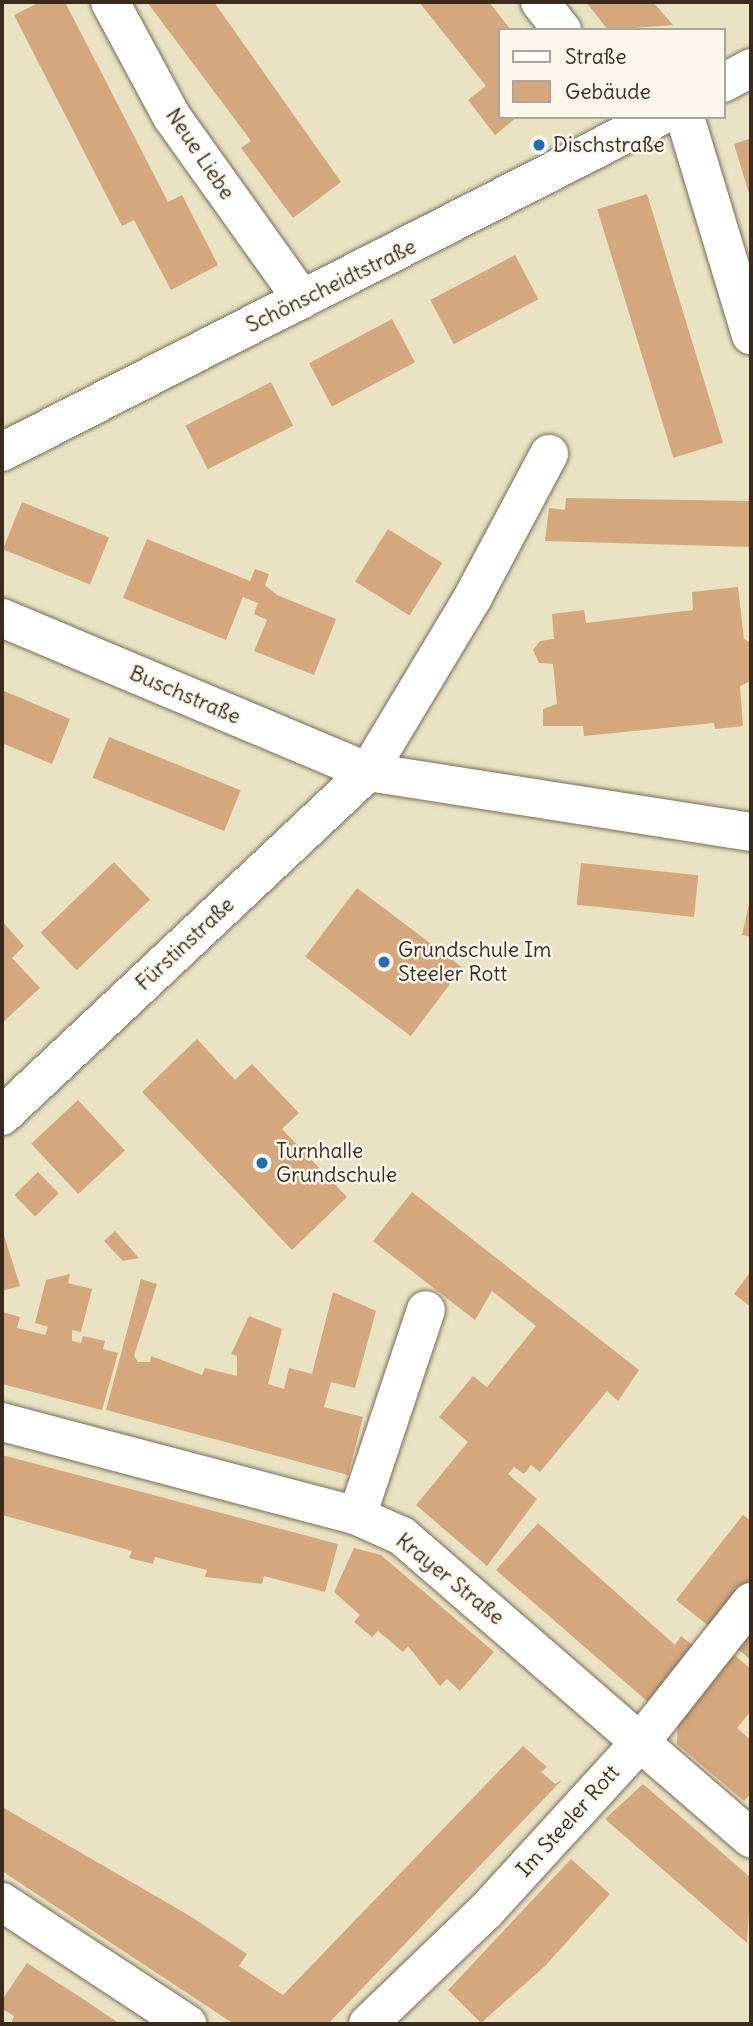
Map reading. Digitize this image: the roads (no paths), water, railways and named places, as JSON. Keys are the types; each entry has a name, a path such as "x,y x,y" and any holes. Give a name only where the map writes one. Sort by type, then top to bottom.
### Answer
{"street":[{"name":"Neue Liebe","path":"110,2 172,117 302,299"},
{"path":"540,2 560,28"},
{"path":"725,82 751,68"},
{"path":"686,119 751,335"},
{"name":"Schönscheidtstraße","path":"2,452 644,121"},
{"path":"368,772 549,454"},
{"name":"Buschstraße","path":"2,618 368,772 504,798 751,832"},
{"name":"Fürstinstraße","path":"2,1116 368,772"},
{"path":"357,1516 426,1310"},
{"name":"Krayer Straße","path":"2,1422 357,1516 402,1536 642,1740 751,1838"},
{"name":"Im Steeler Rott","path":"368,2024 486,1910 642,1740 751,1602"},
{"path":"2,1902 187,2024"}],"place":[{"name":"Dischstraße","path":"539,145"},
{"name":"Grundschule Im Steeler Rott","path":"384,962"},
{"name":"Turnhalle Grundschule","path":"262,1163"}]}
